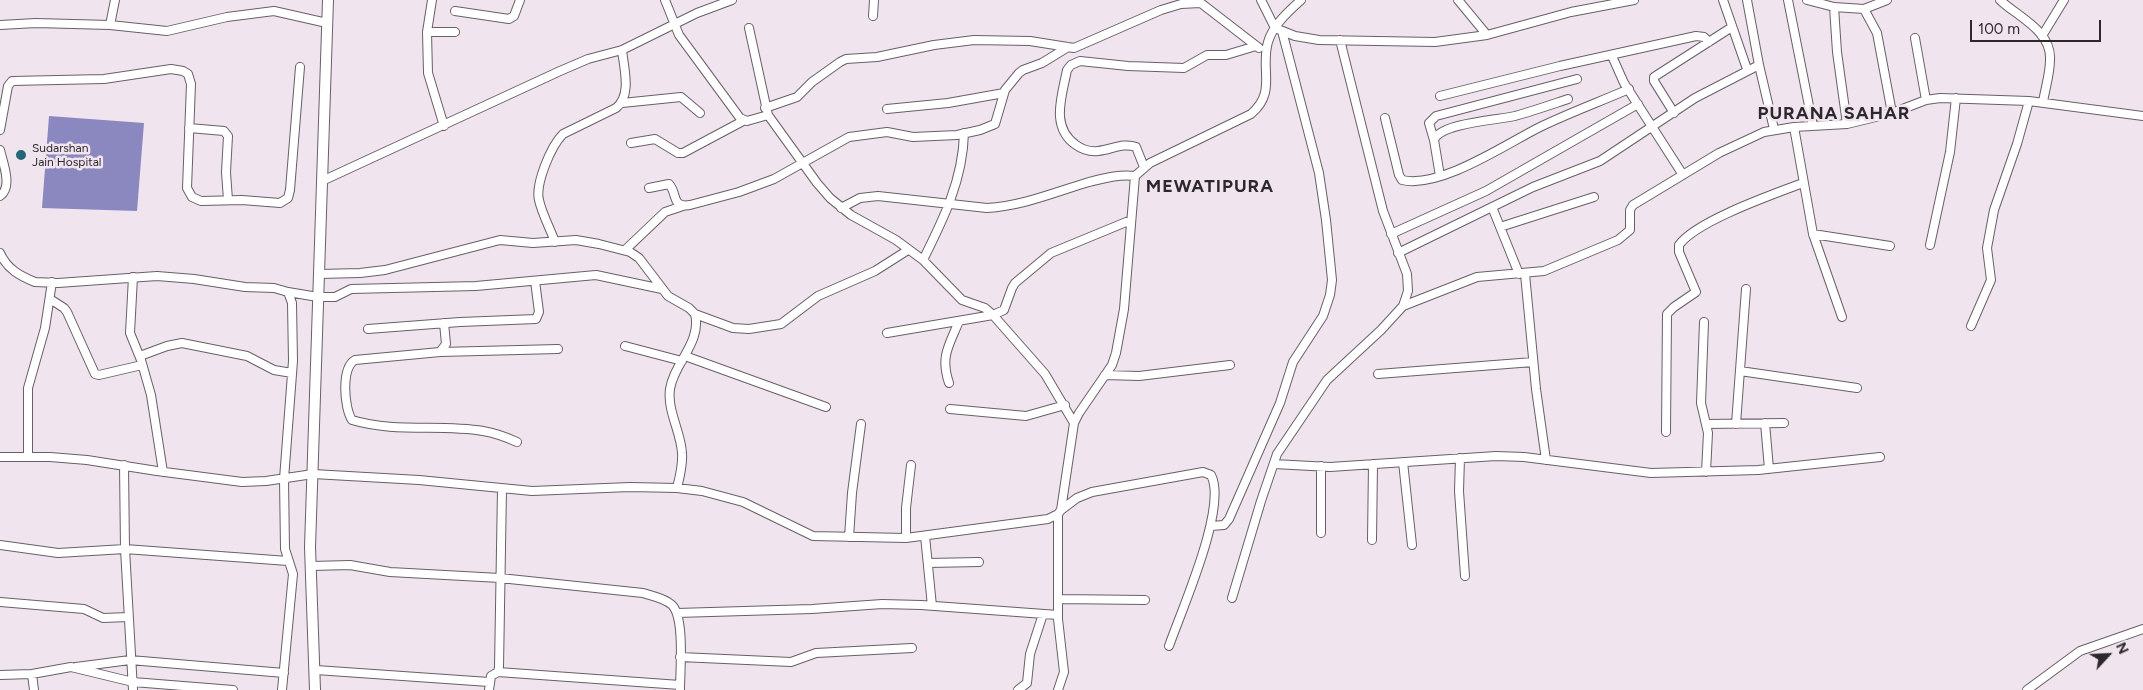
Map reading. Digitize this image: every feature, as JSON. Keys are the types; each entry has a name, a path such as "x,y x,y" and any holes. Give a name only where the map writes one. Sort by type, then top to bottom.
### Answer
{"main road":[{"path":"315,690 316,670 311,566 328,0"}],"street":[{"path":"110,25 115,0"},
{"path":"432,0 427,32 430,84 444,126"},
{"path":"455,11 509,19 514,16 520,0"},
{"path":"665,0 675,25 704,70 743,121"},
{"path":"322,182 574,65 588,59 622,50 697,13 732,0"},
{"path":"873,16 874,0"},
{"path":"1211,526 1224,524 1229,519 1280,403 1293,362 1323,316 1330,295 1332,280 1319,174 1278,30 1261,0"},
{"path":"1058,690 1064,672 1058,615 1059,512 1074,423 1078,413 1112,366 1118,344 1124,309 1135,176 1144,167 1256,110 1266,94 1266,53 1270,36 1278,30 1301,0"},
{"path":"1458,0 1487,35"},
{"path":"1278,30 1306,39 1435,42 1487,35 1572,12 1634,0"},
{"path":"1724,0 1747,69"},
{"path":"1747,0 1759,65 1774,129"},
{"path":"1788,0 1812,126"},
{"path":"1807,0 1834,7 1864,9 1887,0"},
{"path":"2000,0 2036,28 2049,49 2051,59 2043,102"},
{"path":"2042,36 2064,0"},
{"path":"631,143 655,139 678,153 683,153 743,121 752,121 767,111 797,97 812,82 840,62 856,57 877,57 934,45 974,40 1030,41 1068,47 1079,46 1166,8 1198,1 1266,53"},
{"path":"1834,7 1837,52 1848,124"},
{"path":"1864,9 1876,33 1892,113"},
{"path":"0,25 36,22 110,25 167,31 227,17 274,11 327,23"},
{"path":"1674,113 1654,81 1654,77 1732,27"},
{"path":"750,28 767,111 817,183 841,208 923,260 962,300 985,308 993,315 1045,374 1074,423"},
{"path":"427,32 455,32"},
{"path":"1440,96 1560,66 1696,36 1704,37 1709,42"},
{"path":"1915,38 1926,100"},
{"path":"1232,598 1277,454 1327,380 1381,330 1403,306 1408,291 1407,274 1383,211 1340,40"},
{"path":"1144,167 1136,147 1126,145 1089,152 1082,150 1066,137 1062,130 1060,117 1066,78 1071,65 1080,61 1128,66 1184,68 1208,55 1226,55 1256,46"},
{"path":"625,250 665,212 675,207 759,184 803,164 845,138 887,132 928,137 980,130 995,124 1007,86 1023,70 1042,63 1068,47"},
{"path":"555,242 538,194 554,146 563,134 616,108 622,103 626,95 622,50"},
{"path":"1612,56 1629,89 1683,175"},
{"path":"1398,253 1533,187 1600,160 1695,98 1747,69 1759,65"},
{"path":"0,130 8,86 12,81 104,79 171,68 183,71 190,78 188,193 196,200 280,203 288,198 300,67"},
{"path":"1440,176 1429,123 1436,116 1576,79"},
{"path":"1385,118 1396,166 1402,180 1412,181 1440,176 1488,156 1553,121 1629,89"},
{"path":"888,109 948,103 1004,94"},
{"path":"622,103 681,97 700,113"},
{"path":"1403,306 1477,277 1522,274 1560,265 1626,234 1630,230 1630,210 1633,205 1719,152 1746,139 1774,129 1848,124 1892,113 1926,100 1956,98 2043,102 2143,116"},
{"path":"1930,246 1950,152 1956,98"},
{"path":"1434,140 1435,136 1445,131 1477,122 1515,116 1568,99"},
{"path":"1971,326 1992,280 1987,248 1994,210 2017,144 2029,101"},
{"path":"1392,234 1486,191 1638,104"},
{"path":"1794,127 1813,234 1842,317"},
{"path":"189,128 224,131 228,136 226,172 228,200"},
{"path":"923,260 950,204 962,157 964,133"},
{"path":"0,150 6,185 3,194 0,196"},
{"path":"841,208 860,198 867,197 987,208 1013,205 1108,177 1126,174 1135,176"},
{"path":"1666,432 1667,314 1696,292 1679,252 1679,245 1696,230 1731,212 1803,183"},
{"path":"649,188 669,184 678,203 683,206"},
{"path":"1500,227 1594,197"},
{"path":"1492,207 1522,274 1546,460"},
{"path":"887,332 993,315 1004,310 1012,288 1051,253 1131,220"},
{"path":"1813,234 1890,246"},
{"path":"319,274 385,270 500,240 533,244 576,240 625,250 639,258 668,296 689,308 695,314 741,329 781,324 818,296 875,271 908,250"},
{"path":"0,253 3,261 22,277 35,282 174,276 238,286 274,288 318,297 335,297 351,289 476,286 596,275 662,290"},
{"path":"132,277 130,333 140,356 157,425 163,472"},
{"path":"368,329 536,319 539,312 535,281"},
{"path":"28,457 28,388 40,350 52,282"},
{"path":"1736,424 1746,289"},
{"path":"282,690 293,580 292,568 285,549 284,478 292,373 292,303 288,292"},
{"path":"50,299 67,312 96,374 142,364"},
{"path":"678,488 682,468 682,452 671,406 670,392 696,328 695,314"},
{"path":"949,383 945,370 945,356 959,321"},
{"path":"1704,322 1701,402 1708,433 1706,472"},
{"path":"440,352 446,344 444,323"},
{"path":"140,356 167,346 182,343 247,356 274,370 292,373"},
{"path":"625,346 683,358 826,407"},
{"path":"517,442 497,434 474,430 398,428 352,420 346,407 346,374 351,362 440,352 558,349"},
{"path":"1378,374 1533,362"},
{"path":"1105,375 1139,376 1230,365"},
{"path":"1740,370 1857,388"},
{"path":"950,409 1026,416 1065,405"},
{"path":"1765,423 1769,469"},
{"path":"1706,424 1784,423"},
{"path":"850,538 852,493 861,424"},
{"path":"1274,464 1321,466 1496,456 1651,473 1769,469 1880,457"},
{"path":"0,457 87,460 242,482 266,481 313,474 420,480 532,491 630,487 678,488 702,491 743,502 812,536 850,538 906,538 1048,519 1077,498 1092,492 1207,473 1213,478 1214,503 1211,526 1169,646"},
{"path":"1460,458 1458,491 1465,576"},
{"path":"1403,462 1412,545"},
{"path":"1372,540 1373,464"},
{"path":"124,465 125,549 133,686"},
{"path":"906,538 906,508 911,465"},
{"path":"1321,466 1321,533"},
{"path":"498,672 502,489"},
{"path":"925,536 932,606"},
{"path":"0,544 58,552 125,549 288,561"},
{"path":"928,563 979,562"},
{"path":"311,566 350,565 390,572 500,578 643,593 670,603 677,613 680,622 680,688 498,672 491,676 489,686 316,670"},
{"path":"1058,599 1145,600"},
{"path":"0,602 84,609 103,618 128,617"},
{"path":"677,613 812,609 882,604 1058,615"},
{"path":"1018,690 1027,682 1030,654 1043,614"},
{"path":"2027,690 2080,651 2143,628"},
{"path":"680,658 791,662 816,653 912,648"},
{"path":"0,675 32,674 130,660 284,673"},
{"path":"71,667 133,686 233,690"},
{"path":"32,674 34,690"}],"shaded area":[{"path":"49,116 144,123 137,211 42,208"}],"place":[{"name":"Sudarshan Jain Hospital","path":"21,155"}],"district":[{"name":"PURANA SAHAR","path":"1834,114"},
{"name":"MEWATIPURA","path":"1210,187"}]}
